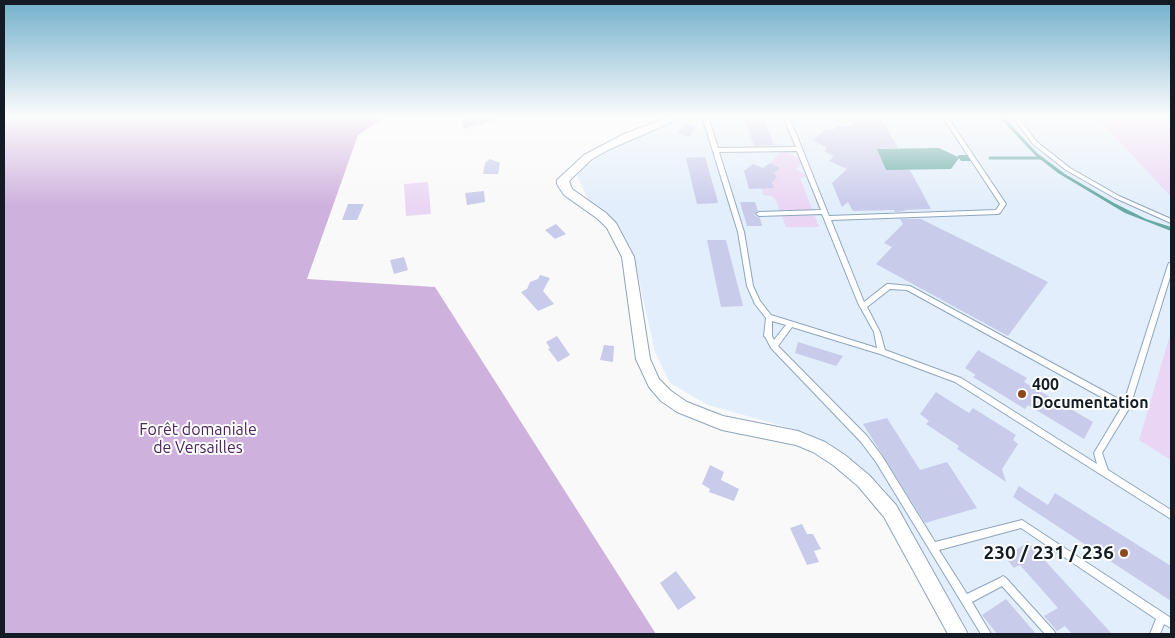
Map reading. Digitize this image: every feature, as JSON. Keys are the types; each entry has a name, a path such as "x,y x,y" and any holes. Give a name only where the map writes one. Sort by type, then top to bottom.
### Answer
{"street":[{"path":"608,146 588,157 563,180 563,184 568,192 602,216 612,226 628,257 642,359 654,382 666,396 682,407 722,423 798,438 819,447 864,481 890,511 958,634"}],"lane":[{"path":"715,146 741,232 750,286 757,302 769,317 882,352 958,380 1171,515"},
{"path":"798,146 863,306 878,332 882,352"},
{"path":"758,214 827,215 998,212 1003,204 964,146"},
{"path":"1040,146 1068,169 1117,198 1171,221"},
{"path":"716,150 799,149"},
{"path":"1104,472 1098,453 1126,407 1171,265"},
{"path":"863,306 889,286 908,288 1126,407"},
{"path":"769,317 768,336 774,346 864,439 879,459 986,634"},
{"path":"774,346 790,324"},
{"path":"932,547 1022,524 1171,623"},
{"path":"965,600 1003,581 1050,634"},
{"path":"1155,634 1162,617"}],"shaded area":[{"path":"616,146 1124,146 1171,197 1171,634 970,634 883,487 851,460 828,443 804,432 708,405 670,383 655,352 633,253 619,226 606,213 589,201 577,175 600,154"},
{"path":"1124,146 1171,146 1171,197"},
{"path":"785,152 800,159 802,163 796,169 808,176 800,178 819,227 786,227 776,200 772,196 763,195 762,188 770,178 777,177 773,174 780,168 770,163 780,153"},
{"path":"428,182 431,214 406,216 404,184"},
{"path":"1171,332 1171,460 1139,440"}],"green space":[{"name":"Forêt domaniale de Versailles","path":"4,146 354,146 307,279 435,287 656,634 4,634"}],"water":[{"path":"1026,146 1030,146 1065,174 1114,203 1146,219 1171,227 1171,231 1125,213 1058,173"},
{"path":"939,148 958,157 958,155 968,155 971,161 961,161 959,158 951,169 886,170 874,149"}],"building":[{"path":"823,146 897,146 898,148 877,149 886,170 910,170 931,209 895,212 894,210 853,211 848,202 842,207 832,183 847,169 829,161 834,156 824,151 827,148"},
{"path":"705,157 718,203 697,204 686,158"},
{"path":"490,159 500,163 498,174 483,174 485,163"},
{"path":"770,163 780,168 774,173 777,177 772,183 774,188 749,189 744,171 753,164 763,168"},
{"path":"484,191 485,202 467,205 465,193"},
{"path":"740,202 755,202 758,211 754,215 760,218 762,226 747,226"},
{"path":"348,204 364,204 357,220 342,220"},
{"path":"900,219 921,219 1048,282 1008,336 876,264 892,247 884,243 903,224"},
{"path":"556,224 566,234 555,239 545,230"},
{"path":"707,240 726,240 743,306 721,307"},
{"path":"404,257 408,270 394,274 390,260"},
{"path":"540,275 550,278 543,291 554,304 538,311 521,292 527,289 530,282 538,279"},
{"path":"557,336 570,355 558,362 548,349 550,348 546,342"},
{"path":"798,342 843,356 836,366 795,353"},
{"path":"604,345 614,346 613,362 600,360"},
{"name":"400 Documentation","path":"978,350 1027,378 1024,382 1093,422 1084,439 1028,405 1025,409 973,377 976,375 965,368"},
{"path":"936,392 969,413 973,408 1016,435 1013,440 1018,444 1002,469 1006,482 957,449 959,446 926,424 929,421 920,414"},
{"path":"887,418 920,470 947,462 977,508 925,523 863,424"},
{"path":"710,465 724,472 721,480 739,489 734,501 709,492 710,489 702,484"},
{"name":"230 / 231 / 236","path":"1019,486 1048,505 1055,493 1171,566 1171,601 1013,497"},
{"path":"802,524 807,534 813,534 821,549 814,551 819,562 807,565 790,528"},
{"path":"1028,542 1112,634 1072,634 1065,626 1057,631 1044,616 1058,608 1020,565 1014,568 1005,557"},
{"path":"676,571 696,598 678,610 660,583"},
{"path":"1006,599 1036,634 997,634 982,615"}],"waterway":[{"path":"990,158 1041,158"}],"place":[{"name":"400 Documentation","path":"1022,394"},
{"name":"230 / 231 / 236","path":"1124,553"}]}
